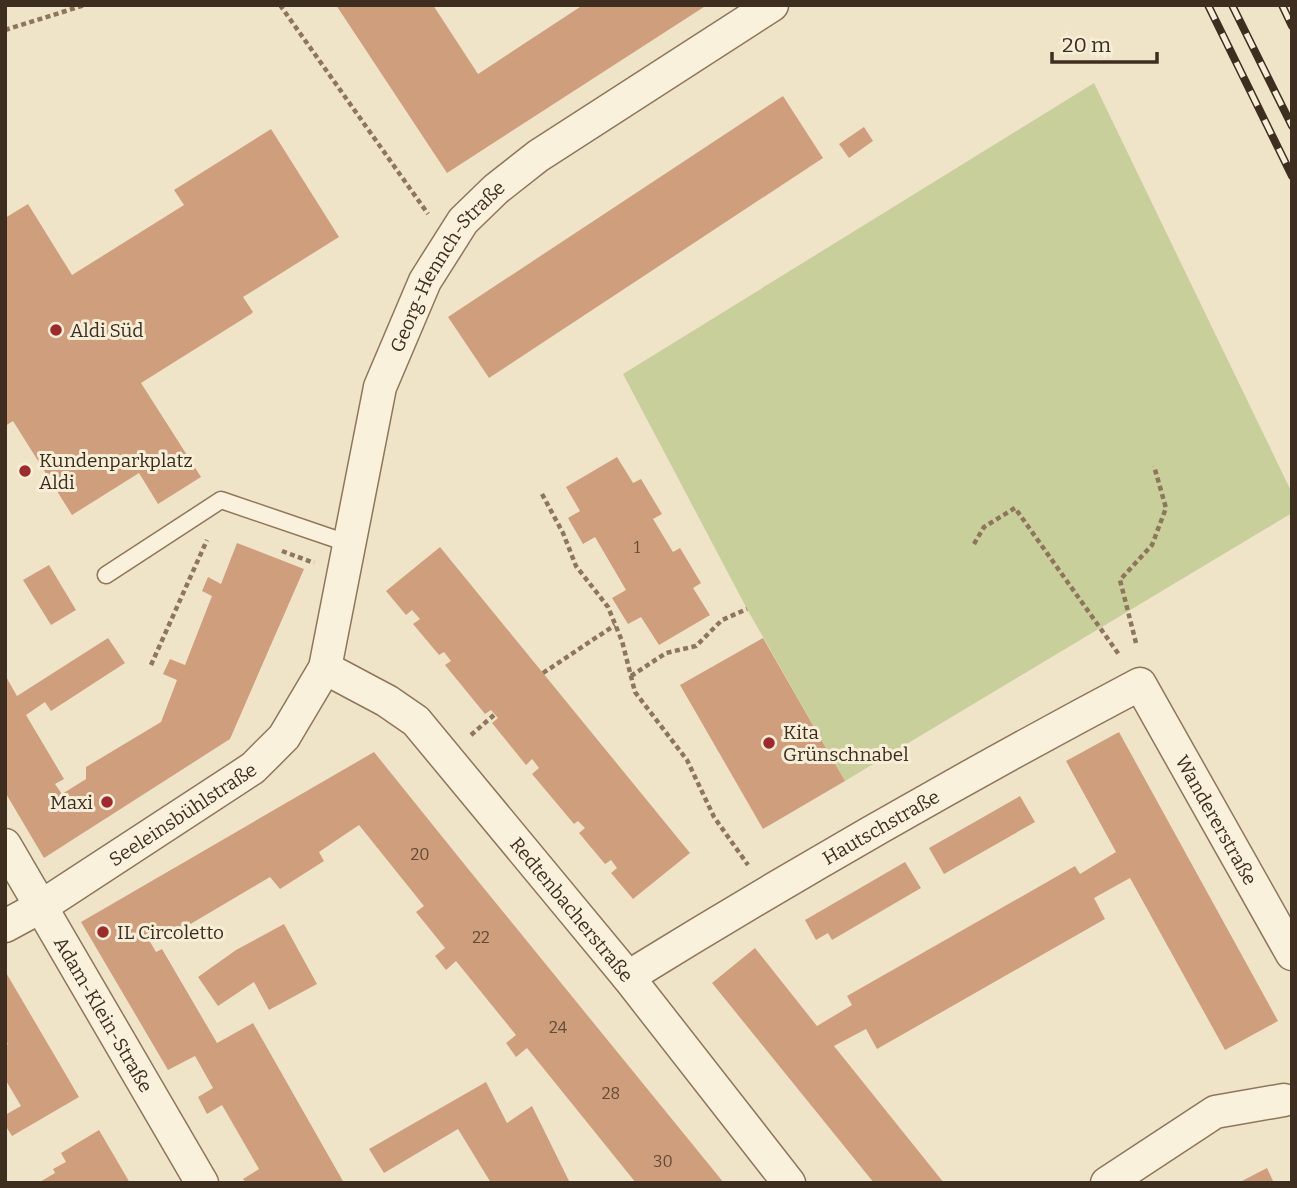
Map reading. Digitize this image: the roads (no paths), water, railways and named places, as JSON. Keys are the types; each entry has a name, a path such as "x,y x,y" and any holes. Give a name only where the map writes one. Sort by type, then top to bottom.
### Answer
{"street":[{"name":"Georg-Hennch-Straße","path":"325,668 380,387 425,281 463,221 496,189 538,156 772,5"},
{"name":"Seeleinsbühlstraße","path":"5,926 42,906 253,768 284,737 325,668"},
{"name":"Redtenbacherstraße","path":"325,668 387,701 416,721 628,977 789,1183"},
{"name":"Hautschstraße","path":"628,977 766,892 1033,741 1140,684"},
{"name":"Wandererstraße","path":"1140,684 1292,954"},
{"name":"Adam-Klein-Straße","path":"5,845 201,1182"},
{"path":"1107,1183 1215,1112 1289,1096"}],"lane":[{"path":"106,575 221,500 347,559"}],"railway":[{"path":"1208,5 1292,176"},
{"path":"1232,5 1292,126"},
{"path":"1282,5 1292,26"}],"place":[{"name":"Aldi Süd","path":"56,330"},
{"name":"Kundenparkplatz Aldi","path":"25,471"},
{"name":"Kita Grünschnabel","path":"769,743"},
{"name":"Maxi","path":"107,802"},
{"name":"IL Circoletto","path":"103,932"}]}
